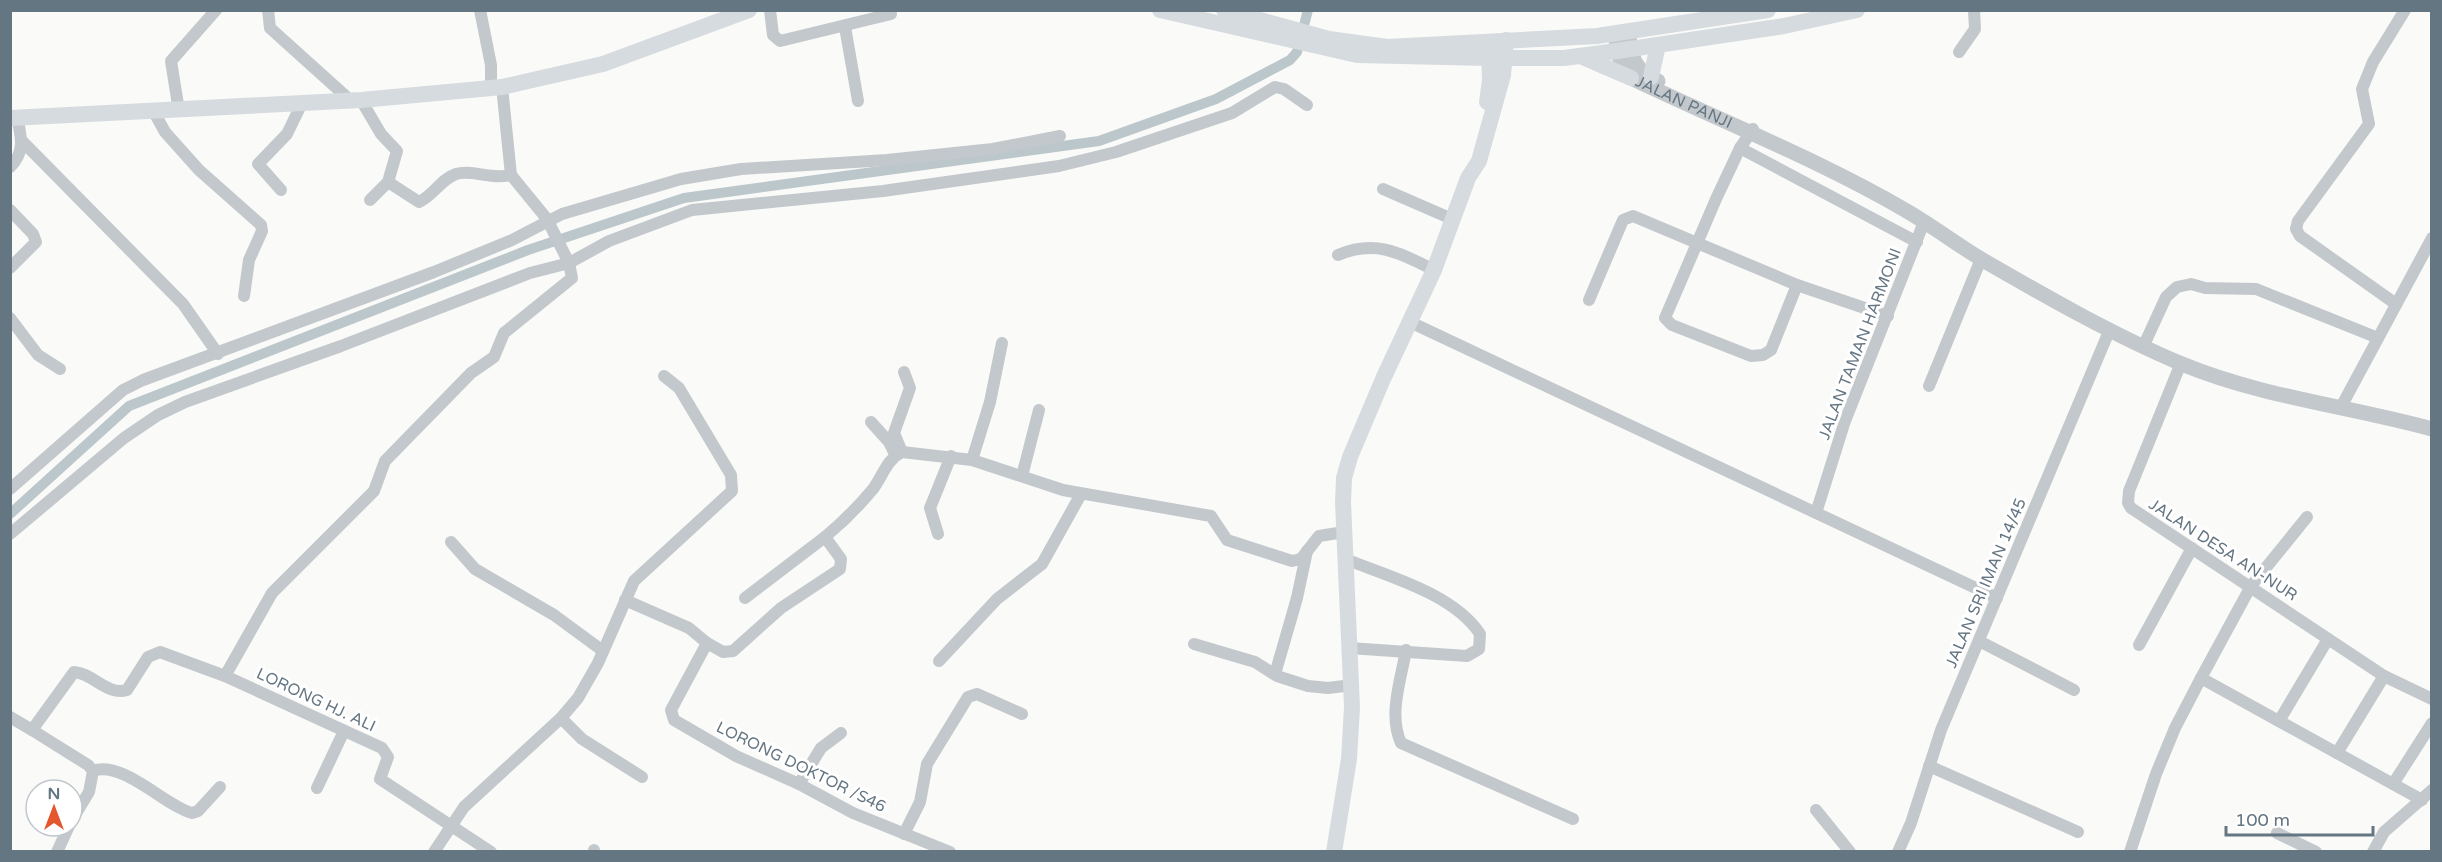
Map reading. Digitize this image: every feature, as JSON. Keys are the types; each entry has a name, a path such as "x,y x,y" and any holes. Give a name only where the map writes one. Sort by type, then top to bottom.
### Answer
{"main road":[{"path":"14,118 179,111 497,88 603,64 749,10"},
{"path":"1160,10 1278,32 1323,45 1386,57 1494,52 1506,40 1622,32 1726,14 1768,10"},
{"path":"1224,10 1278,32"},
{"path":"1323,45 1580,56 1784,26 1857,10"},
{"path":"1651,77 1658,45"},
{"path":"1334,851 1349,759 1352,685 1345,559 1344,478 1350,457 1434,270 1468,178 1479,161 1503,75 1494,52"},
{"path":"1580,56 1631,78"}],"street":[{"path":"179,111 171,61 216,10"},
{"path":"268,10 270,28 356,100 381,134 397,151 388,182 370,200"},
{"path":"225,676 272,593 374,491 385,461 471,374 494,357 504,333 572,278 567,258 549,223 511,175 497,88 480,10"},
{"path":"770,10 773,35 780,41 891,14"},
{"path":"1959,52 1976,29 1974,10"},
{"path":"2396,304 2300,236 2296,229 2298,221 2368,124 2362,89 2373,62 2405,10"},
{"path":"845,27 858,101"},
{"path":"1622,32 1624,50 1634,63 1651,77 1766,140 1828,169 1924,222 1982,259 2110,329 2181,363 2270,393 2432,429"},
{"name":"JALAN PANJI","path":"1624,50 1622,65 1631,78 1751,132"},
{"path":"10,534 124,438 158,415 185,402 352,342 692,210 883,191 1059,165 1116,152 1232,112 1275,87 1284,89 1306,105"},
{"path":"281,190 258,164 287,134 302,103"},
{"path":"154,112 165,132 199,170 261,225 262,231 249,260 244,296"},
{"path":"14,118 22,141 183,304 218,354"},
{"path":"1751,132 1740,148 1665,313 1666,320 1672,325 1753,357 1765,355 1772,348 1797,285"},
{"path":"10,489 123,390 143,380 218,354 512,240 549,223 681,179 710,174 981,150 1060,136"},
{"path":"10,166 20,153 22,141"},
{"path":"1740,148 1917,242"},
{"path":"1787,173 1798,154"},
{"path":"1819,190 1828,169"},
{"path":"388,182 419,202 451,176 459,173 490,178 511,175"},
{"path":"1383,189 1452,219"},
{"path":"10,210 33,234 36,242 10,268"},
{"path":"1588,300 1623,220 1628,217 1639,217 1797,285 1888,316"},
{"name":"JALAN TAMAN HARMONI","path":"1816,513 1845,421 1924,222"},
{"path":"2341,407 2432,238"},
{"path":"1338,255 1368,247 1395,251 1434,270"},
{"path":"1929,386 1982,259"},
{"path":"2144,345 2166,297 2177,287 2191,284 2205,288 2256,289 2378,338"},
{"path":"1410,322 1997,598"},
{"path":"12,324 38,355 60,369"},
{"name":"JALAN SRI IMAN 14/45","path":"1898,852 1929,766 1979,641 2110,329"},
{"path":"972,460 990,402 1002,343"},
{"name":"JALAN DESA AN-NUR","path":"2181,363 2129,491 2128,502 2136,513 2251,586 2384,676 2432,699"},
{"path":"745,598 847,519 875,487 898,454 894,433 910,388 904,372"},
{"path":"434,852 464,807 561,718 578,698 603,651 634,581 645,568 732,491 734,482 679,388 664,376"},
{"path":"1022,476 1039,410"},
{"path":"871,422 898,454"},
{"path":"898,454 951,456 972,460 1081,494 1211,516 1227,540 1292,561 1300,559 1319,536 1344,532"},
{"path":"938,534 930,508 951,456"},
{"path":"939,661 997,599 1042,564 1081,494"},
{"path":"2130,852 2156,774 2175,728 2201,678 2251,586 2307,517"},
{"path":"625,600 689,628 707,643 723,652 733,651 781,608 840,569 841,559 825,537"},
{"path":"451,542 475,569 554,615 603,651"},
{"path":"2139,645 2192,548"},
{"path":"1275,674 1308,550"},
{"path":"1345,559 1410,584 1460,611 1480,634 1479,649 1467,656 1406,650 1349,648"},
{"path":"2279,721 2328,639"},
{"path":"1979,641 2074,690"},
{"name":"LORONG DOKTOR /S46","path":"707,643 671,710 672,718 736,756 799,784 853,813 950,852"},
{"path":"1194,644 1255,662 1275,674 1308,686 1328,688 1352,685"},
{"path":"1406,650 1395,712 1396,731 1401,743 1573,819"},
{"name":"LORONG HJ. ALI","path":"32,730 74,672 80,672 112,690 121,692 127,690 148,657 160,652 225,676 387,752 388,757 380,779 452,825"},
{"path":"2337,753 2384,676"},
{"path":"2201,678 2422,800"},
{"path":"904,834 920,802 927,764 968,697 977,694 1022,714"},
{"path":"10,717 88,765 93,771"},
{"path":"561,718 582,739 642,777"},
{"path":"2393,784 2432,723"},
{"path":"317,788 344,731"},
{"path":"799,784 821,748 841,733"},
{"path":"1929,766 2078,832"},
{"path":"93,771 106,769 128,777 192,813 198,812 220,787"},
{"path":"84,800 89,792 93,771"},
{"path":"2373,852 2384,832 2432,790"},
{"path":"1816,810 1850,852"},
{"path":"452,825 491,852"},
{"path":"2277,833 2316,852"},
{"path":"57,852 63,838"}],"waterway":[{"path":"10,514 129,406 528,250 684,198 1099,141 1216,99 1290,60 1297,52 1308,10"}]}
